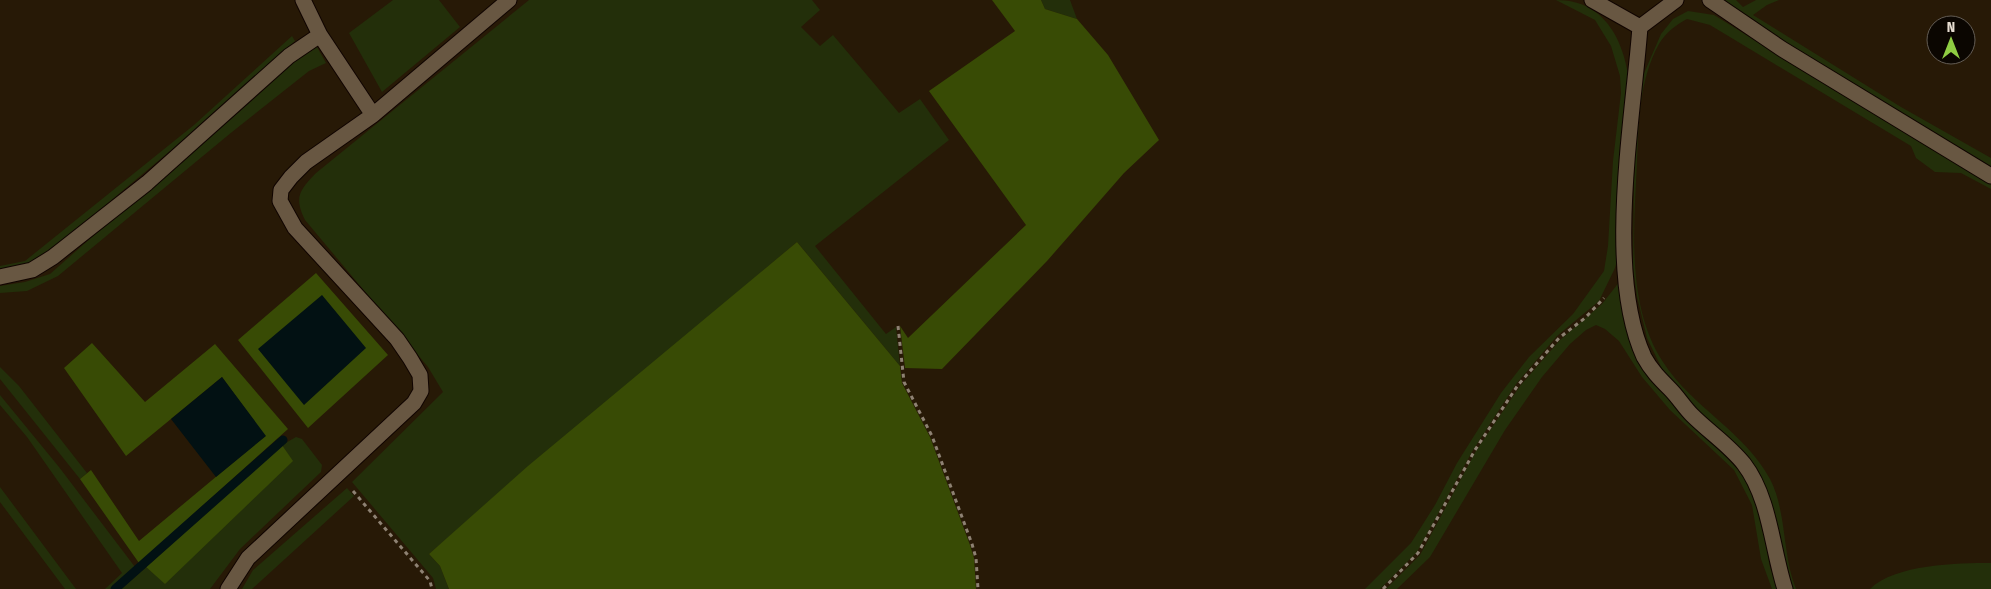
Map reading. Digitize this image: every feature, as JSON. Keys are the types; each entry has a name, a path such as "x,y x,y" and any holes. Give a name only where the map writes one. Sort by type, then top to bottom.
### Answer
{"street":[{"path":"303,0 320,36 373,115"},
{"path":"228,589 248,558 414,402 421,391 420,375 397,339 294,228 280,201 281,190 301,167 373,115 509,0"},
{"path":"1592,0 1640,27"},
{"path":"1676,0 1640,27 1625,196 1626,263 1631,314 1644,356 1655,374 1692,415 1745,465 1756,485 1764,507 1785,589"},
{"path":"1710,0 1807,64 1991,176"},
{"path":"0,276 32,270 66,248 147,183 289,56 320,36"}],"path":[{"path":"1383,589 1418,553 1475,450 1518,385 1559,338 1585,318 1606,296"},
{"path":"898,326 904,382 932,436 972,544 976,558 978,589"},
{"path":"338,474 430,581 432,589"}],"green space":[{"path":"393,0 439,0 460,27 382,92 349,33"},
{"path":"529,0 812,0 820,10 801,27 820,46 833,35 899,113 920,99 949,140 815,246 886,334 896,327 900,366 797,242 429,554 440,566 449,589 436,589 433,578 352,482 443,392 428,367 305,220 299,200 302,190 316,173"},
{"path":"992,0 1041,0 1045,9 1077,19 1108,55 1159,140 1124,173 1047,261 942,369 905,368 900,326 908,338 1026,225 929,91 1015,31"},
{"path":"1041,0 1070,0 1077,19 1045,9"},
{"path":"1556,0 1574,2 1589,8 1601,16 1611,28 1618,41 1628,72 1630,89 1620,250 1615,268 1599,301 1557,336 1516,384 1473,450 1417,552 1380,589 1365,589 1411,543 1435,505 1457,463 1501,393 1529,357 1573,314 1604,271 1608,246 1613,161 1621,93 1620,76 1611,46 1595,20"},
{"path":"1725,0 1736,0 1743,7 1756,0 1779,0 1767,5 1753,15 1901,107 1991,158 1991,167 1832,73 1741,14 1728,5"},
{"path":"1688,11 1714,15 1904,132 1991,182 1991,189 1961,173 1935,172 1916,158 1911,146 1710,25 1687,19 1683,21 1665,36 1652,58 1641,102 1638,132 1634,239 1638,291 1643,316 1651,340 1663,362 1675,378 1688,393 1746,447 1770,479 1779,505 1788,562 1796,589 1789,589 1774,514 1701,417 1665,375 1647,338 1637,296 1633,268 1634,179 1636,120 1642,78 1661,34 1673,19"},
{"path":"292,36 295,41 213,115 52,250 21,267 0,271 0,266 25,261 194,125"},
{"path":"317,47 326,63 309,71 232,132 58,276 27,291 0,293 0,286 25,282 50,274 293,60"},
{"path":"797,242 900,366 902,383 930,437 970,545 974,558 976,589 449,589 440,566 429,554 528,466"},
{"path":"316,273 388,355 308,428 238,340"},
{"path":"1620,281 1631,335 1728,452 1751,487 1761,518 1770,567 1779,589 1772,589 1761,559 1752,505 1734,470 1670,410 1642,377 1619,341 1605,329 1596,325 1586,330 1570,344 1542,377 1505,430 1430,557 1397,589 1386,589 1420,555 1476,451 1520,386 1560,340 1602,304"},
{"path":"92,343 145,402 215,344 288,429 139,563 80,479 91,470 139,541 265,436 222,377 126,456 64,368"},
{"path":"0,367 19,386 87,473 80,479 0,379"},
{"path":"0,395 59,467 135,567 112,589 105,589 122,573 27,437 0,405"},
{"path":"296,437 302,439 322,465 321,472 240,549 210,589 121,589 146,567 165,583 292,461 282,445"},
{"path":"282,445 293,461 165,584 146,567"},
{"path":"0,487 76,589 65,589 0,502"},
{"path":"347,488 354,496 252,589 242,589 253,570"},
{"path":"1991,563 1991,589 1870,589 1895,574 1911,570 1945,565"}],"shaded area":[{"path":"322,295 366,348 304,405 258,349"},
{"path":"222,377 266,436 216,477 171,419"}],"waterway":[{"path":"115,589 283,440"}]}
